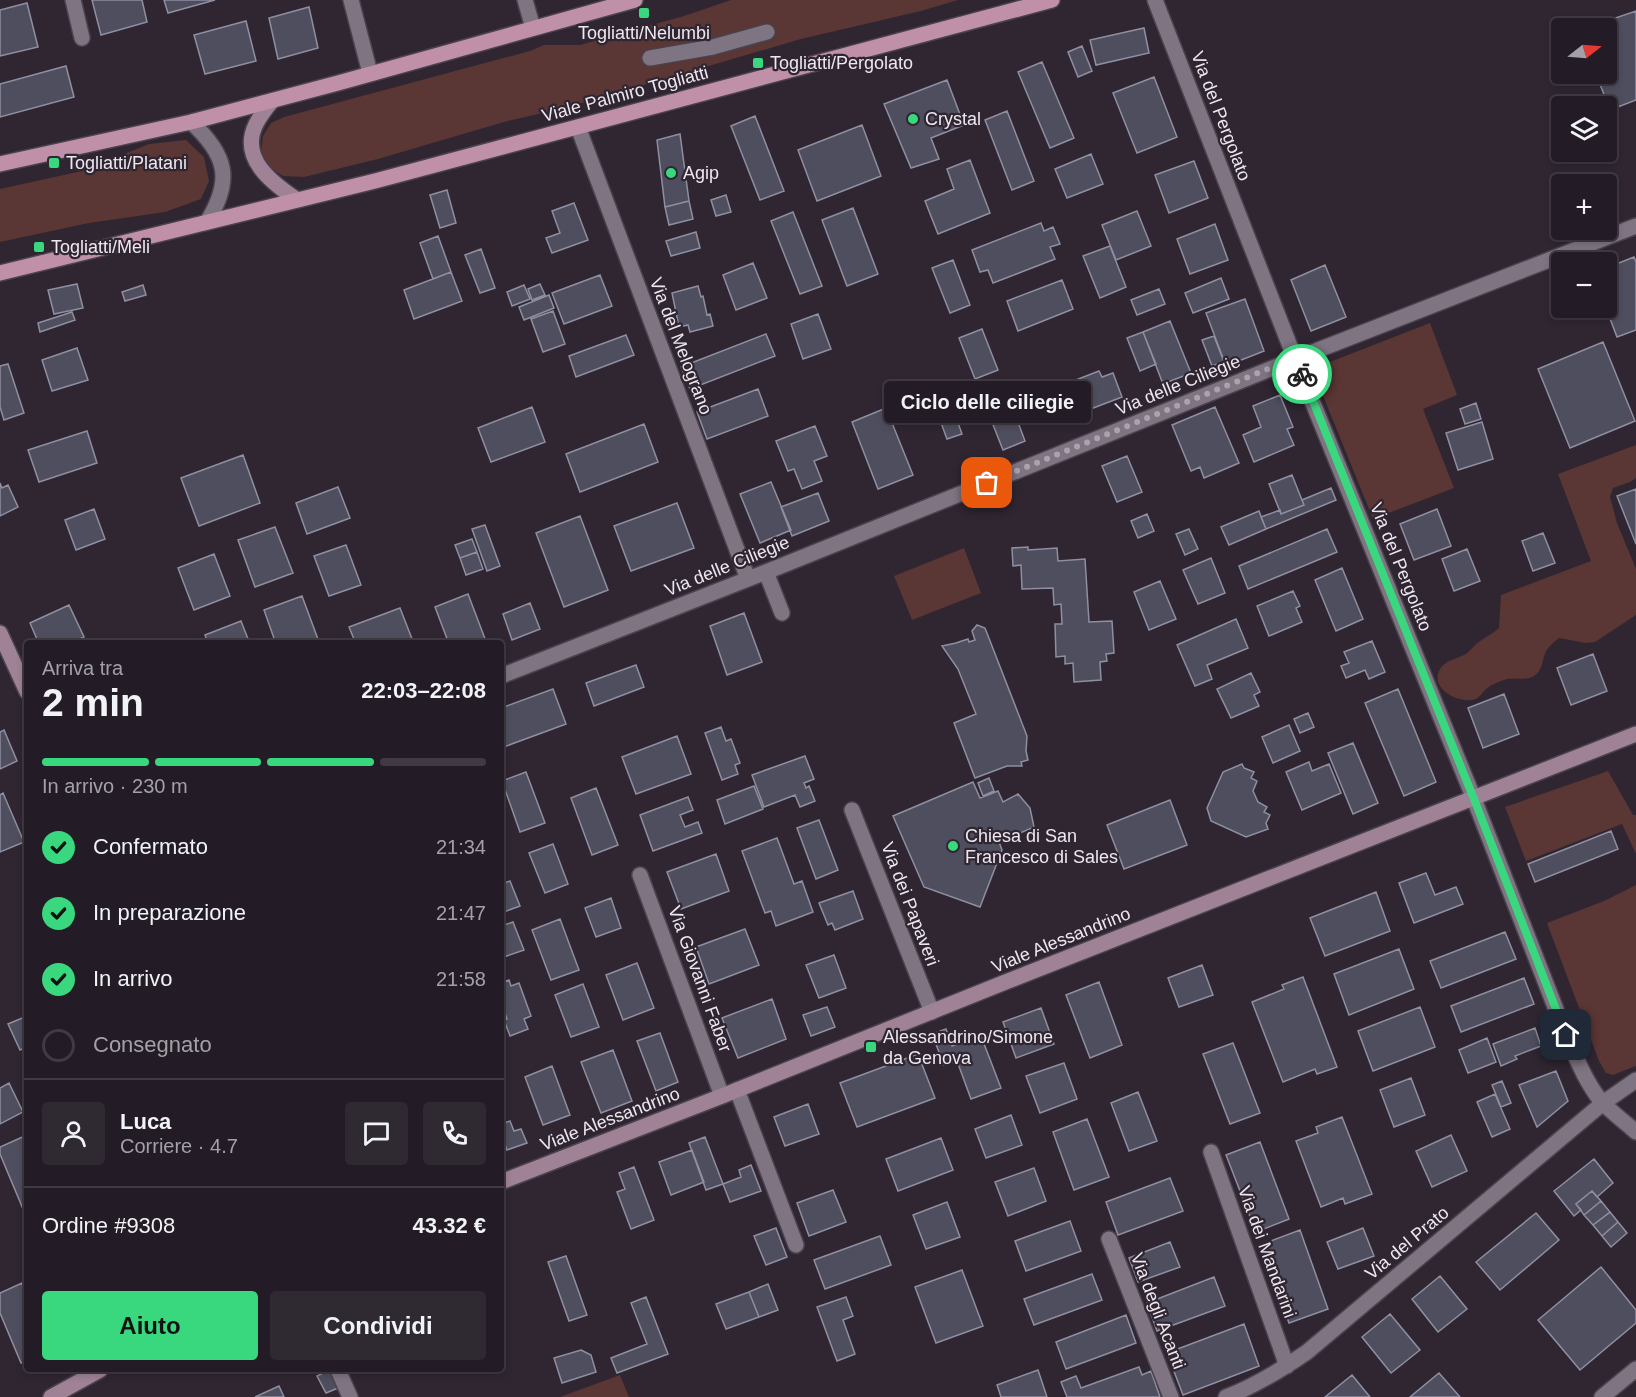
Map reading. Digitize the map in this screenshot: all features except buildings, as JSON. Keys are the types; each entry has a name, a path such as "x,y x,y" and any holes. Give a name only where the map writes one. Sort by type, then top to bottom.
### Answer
{"main road":[{"path":"0,164 191,122 533,28 596,5 635,0"},
{"name":"Viale Palmiro Togliatti","path":"0,273 375,181 1052,0"}],"street":[{"path":"73,0 82,38"},
{"path":"351,0 370,73"},
{"path":"525,0 533,28"},
{"name":"Via del Pergolato","path":"1155,0 1295,358 1474,799 1566,1035 1585,1076 1603,1103 1636,1132"},
{"path":"650,58 713,47 767,32"},
{"path":"272,101 255,125 252,147 261,171 296,199"},
{"path":"191,122 207,137 217,153 223,178 221,196 207,222"},
{"name":"Via del Melograno","path":"579,127 748,579"},
{"name":"Via delle Ciliegie","path":"504,675 766,572 1295,358 1636,226"},
{"path":"766,572 782,613"},
{"path":"0,633 24,685"},
{"name":"Viale Alessandrino","path":"504,1181 1636,734"},
{"name":"Via dei Papaveri","path":"852,810 932,1012"},
{"name":"Via Giovanni Faber","path":"640,875 722,1096"},
{"name":"Via del Prato","path":"1226,1397 1256,1384 1287,1366 1345,1321 1603,1103 1636,1080"},
{"path":"737,1090 796,1245"},
{"name":"Via dei Mandarini","path":"1211,1152 1287,1366"},
{"name":"Via degli Acanti","path":"1109,1239 1171,1397"},
{"path":"1602,1397 1636,1369"},
{"path":"51,1397 96,1372"},
{"path":"339,1372 350,1397"}],"shaded area":[{"path":"731,0 958,0 801,39 572,106 504,122 378,159 304,177 283,176 270,168 261,152 263,136 271,123 284,117 530,51 544,45 580,45 684,16"},
{"path":"186,140 204,157 209,181 201,199 165,212 89,223 0,242 0,189 82,171 149,144"},
{"path":"1430,323 1457,395 1423,409 1454,488 1373,519 1317,381 1317,373 1322,365"},
{"path":"1636,445 1636,478 1613,488 1610,497 1617,523 1636,569 1636,615 1595,642 1586,643 1559,638 1547,649 1542,665 1534,676 1499,682 1488,687 1472,700 1459,699 1447,693 1439,683 1441,667 1466,654 1499,628 1501,595 1591,561 1558,474"},
{"path":"964,548 981,593 912,620 894,576"},
{"path":"1608,771 1633,815 1636,815 1636,854 1622,824 1526,861 1505,807"},
{"path":"1636,885 1636,1066 1613,1075 1606,1073 1599,1061 1547,923 1604,901"},
{"path":"620,1375 629,1397 560,1397"}],"way so far":[{"path":"987,483 1295,358 1302,374"}],"place":[{"name":"Togliatti/Nelumbi","path":"644,13"},
{"name":"Togliatti/Pergolato","path":"758,63"},
{"name":"Crystal","path":"913,119"},
{"name":"Togliatti/Platani","path":"54,163"},
{"name":"Agip","path":"671,173"},
{"name":"Togliatti/Meli","path":"39,247"},
{"name":"Ciclo delle ciliegie","path":"987,483"},
{"name":"Chiesa di San Francesco di Sales","path":"953,846"},
{"name":"Alessandrino/Simone da Genova","path":"871,1047"}],"route":[{"path":"1302,374 1474,799 1566,1035"}]}
